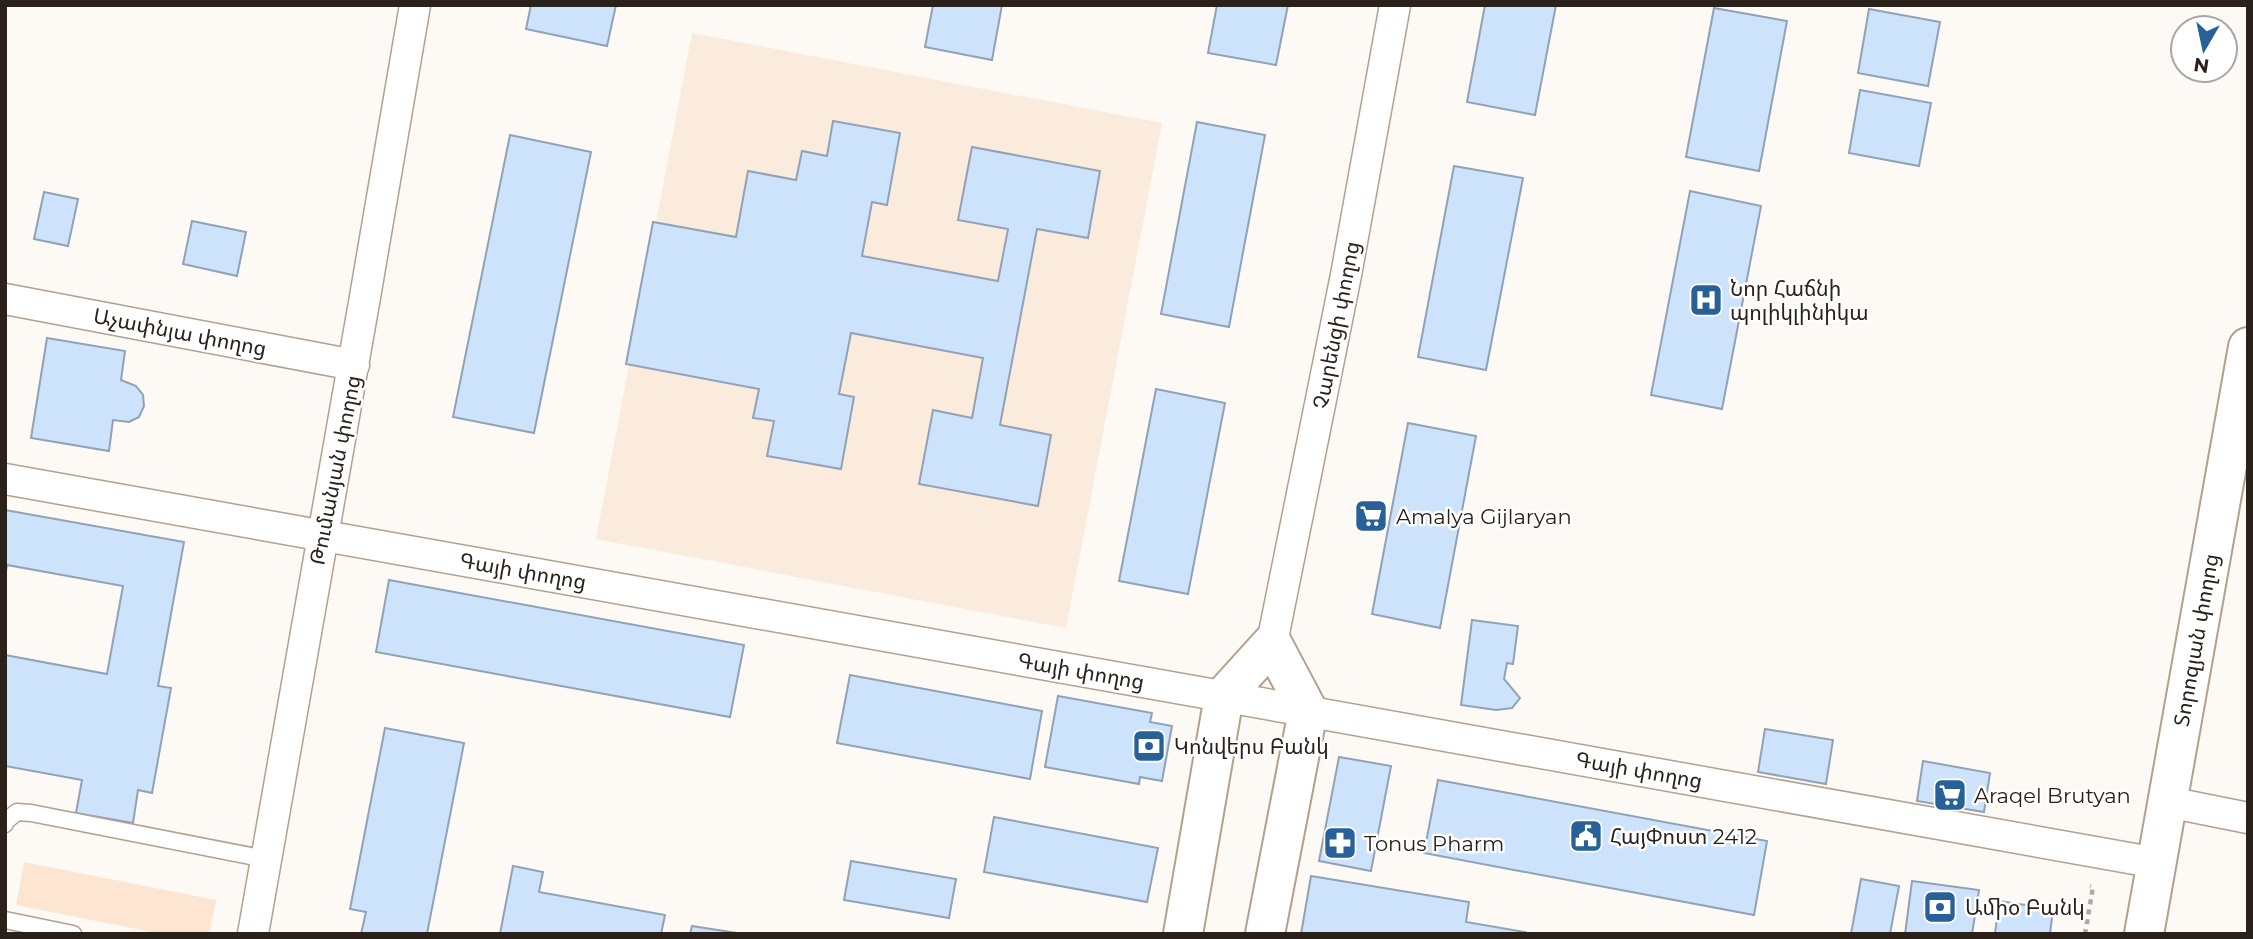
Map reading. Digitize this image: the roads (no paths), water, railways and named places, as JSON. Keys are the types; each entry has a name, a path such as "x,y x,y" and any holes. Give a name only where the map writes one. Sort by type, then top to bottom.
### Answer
{"street":[{"name":"Թումանյան փողոց","path":"253,934 322,536 355,365 415,5"},
{"name":"Չարենցի փողոց","path":"1272,643 1346,275 1395,5"},
{"name":"Աչափնյա փողոց","path":"5,299 355,365"},
{"name":"Տորոզյան փողոց","path":"2144,934 2248,346"},
{"name":"Գայի փողոց","path":"5,479 2157,863"},
{"path":"1183,934 1224,696 1272,643 1308,711 1265,934"},
{"path":"2168,802 2248,818"}],"lane":[{"path":"5,824 17,812 31,813 266,859"},
{"path":"5,920 73,934"}],"place":[{"name":"Նոր Հաճնի պոլիկլինիկա","path":"1706,300"},
{"name":"Amalya Gijlaryan","path":"1371,516"},
{"name":"Կոնվերս Բանկ","path":"1149,746"},
{"name":"Araqel Brutyan","path":"1950,795"},
{"name":"ՀայՓոստ 2412","path":"1586,836"},
{"name":"Tonus Pharm","path":"1340,843"},
{"name":"Ամիօ Բանկ","path":"1940,907"}]}
